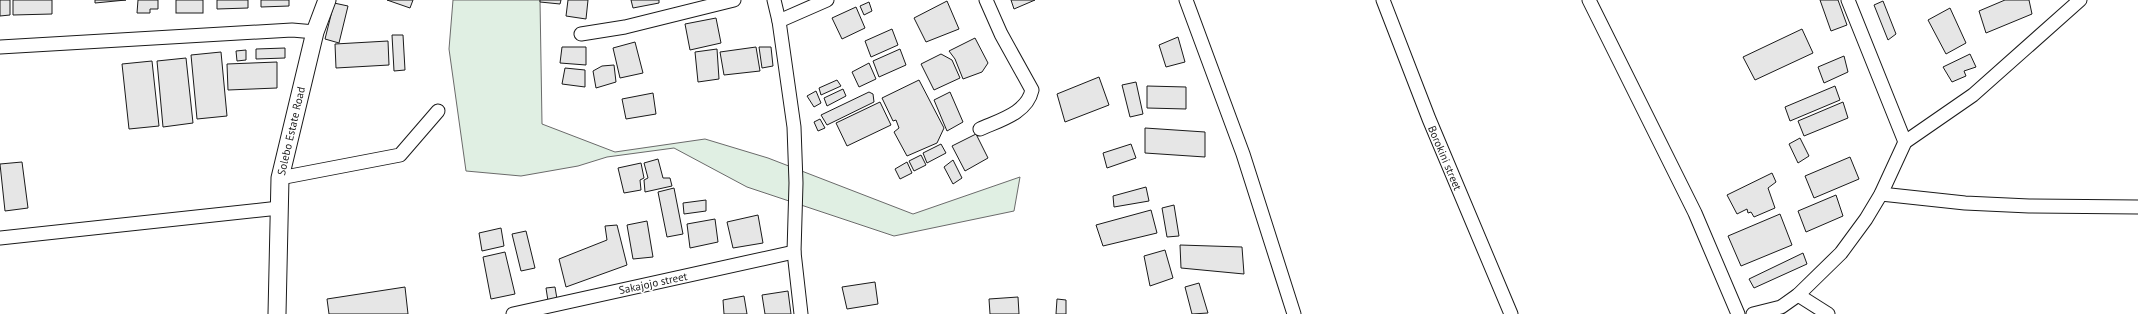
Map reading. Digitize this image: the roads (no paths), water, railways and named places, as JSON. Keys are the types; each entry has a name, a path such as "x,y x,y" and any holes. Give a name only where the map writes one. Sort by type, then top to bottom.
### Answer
{"street":[{"name":"Solebo Estate Road","path":"277,314 280,178 315,32 327,0"},
{"path":"581,34 624,26 734,0"},
{"path":"774,0 779,21 794,127 796,183 794,252 801,314"},
{"path":"779,21 827,0"},
{"path":"980,130 1021,109 1030,100 1032,90 1001,34 986,0"},
{"path":"1186,0 1238,140 1294,314"},
{"name":"Borokini street","path":"1384,0 1429,119 1511,314"},
{"path":"1589,0 1695,213 1738,314"},
{"path":"1848,0 1905,142"},
{"path":"1753,314 1780,311 1841,252 1866,220 1881,194 1905,142 1973,95 2077,1"},
{"path":"0,47 292,30 315,32"},
{"path":"280,178 400,155 438,111"},
{"path":"1881,194 1965,203 2029,206 2138,207"},
{"path":"0,238 279,208"},
{"name":"Sakajojo street","path":"513,314 794,252"},
{"path":"1798,295 1828,314"}]}
